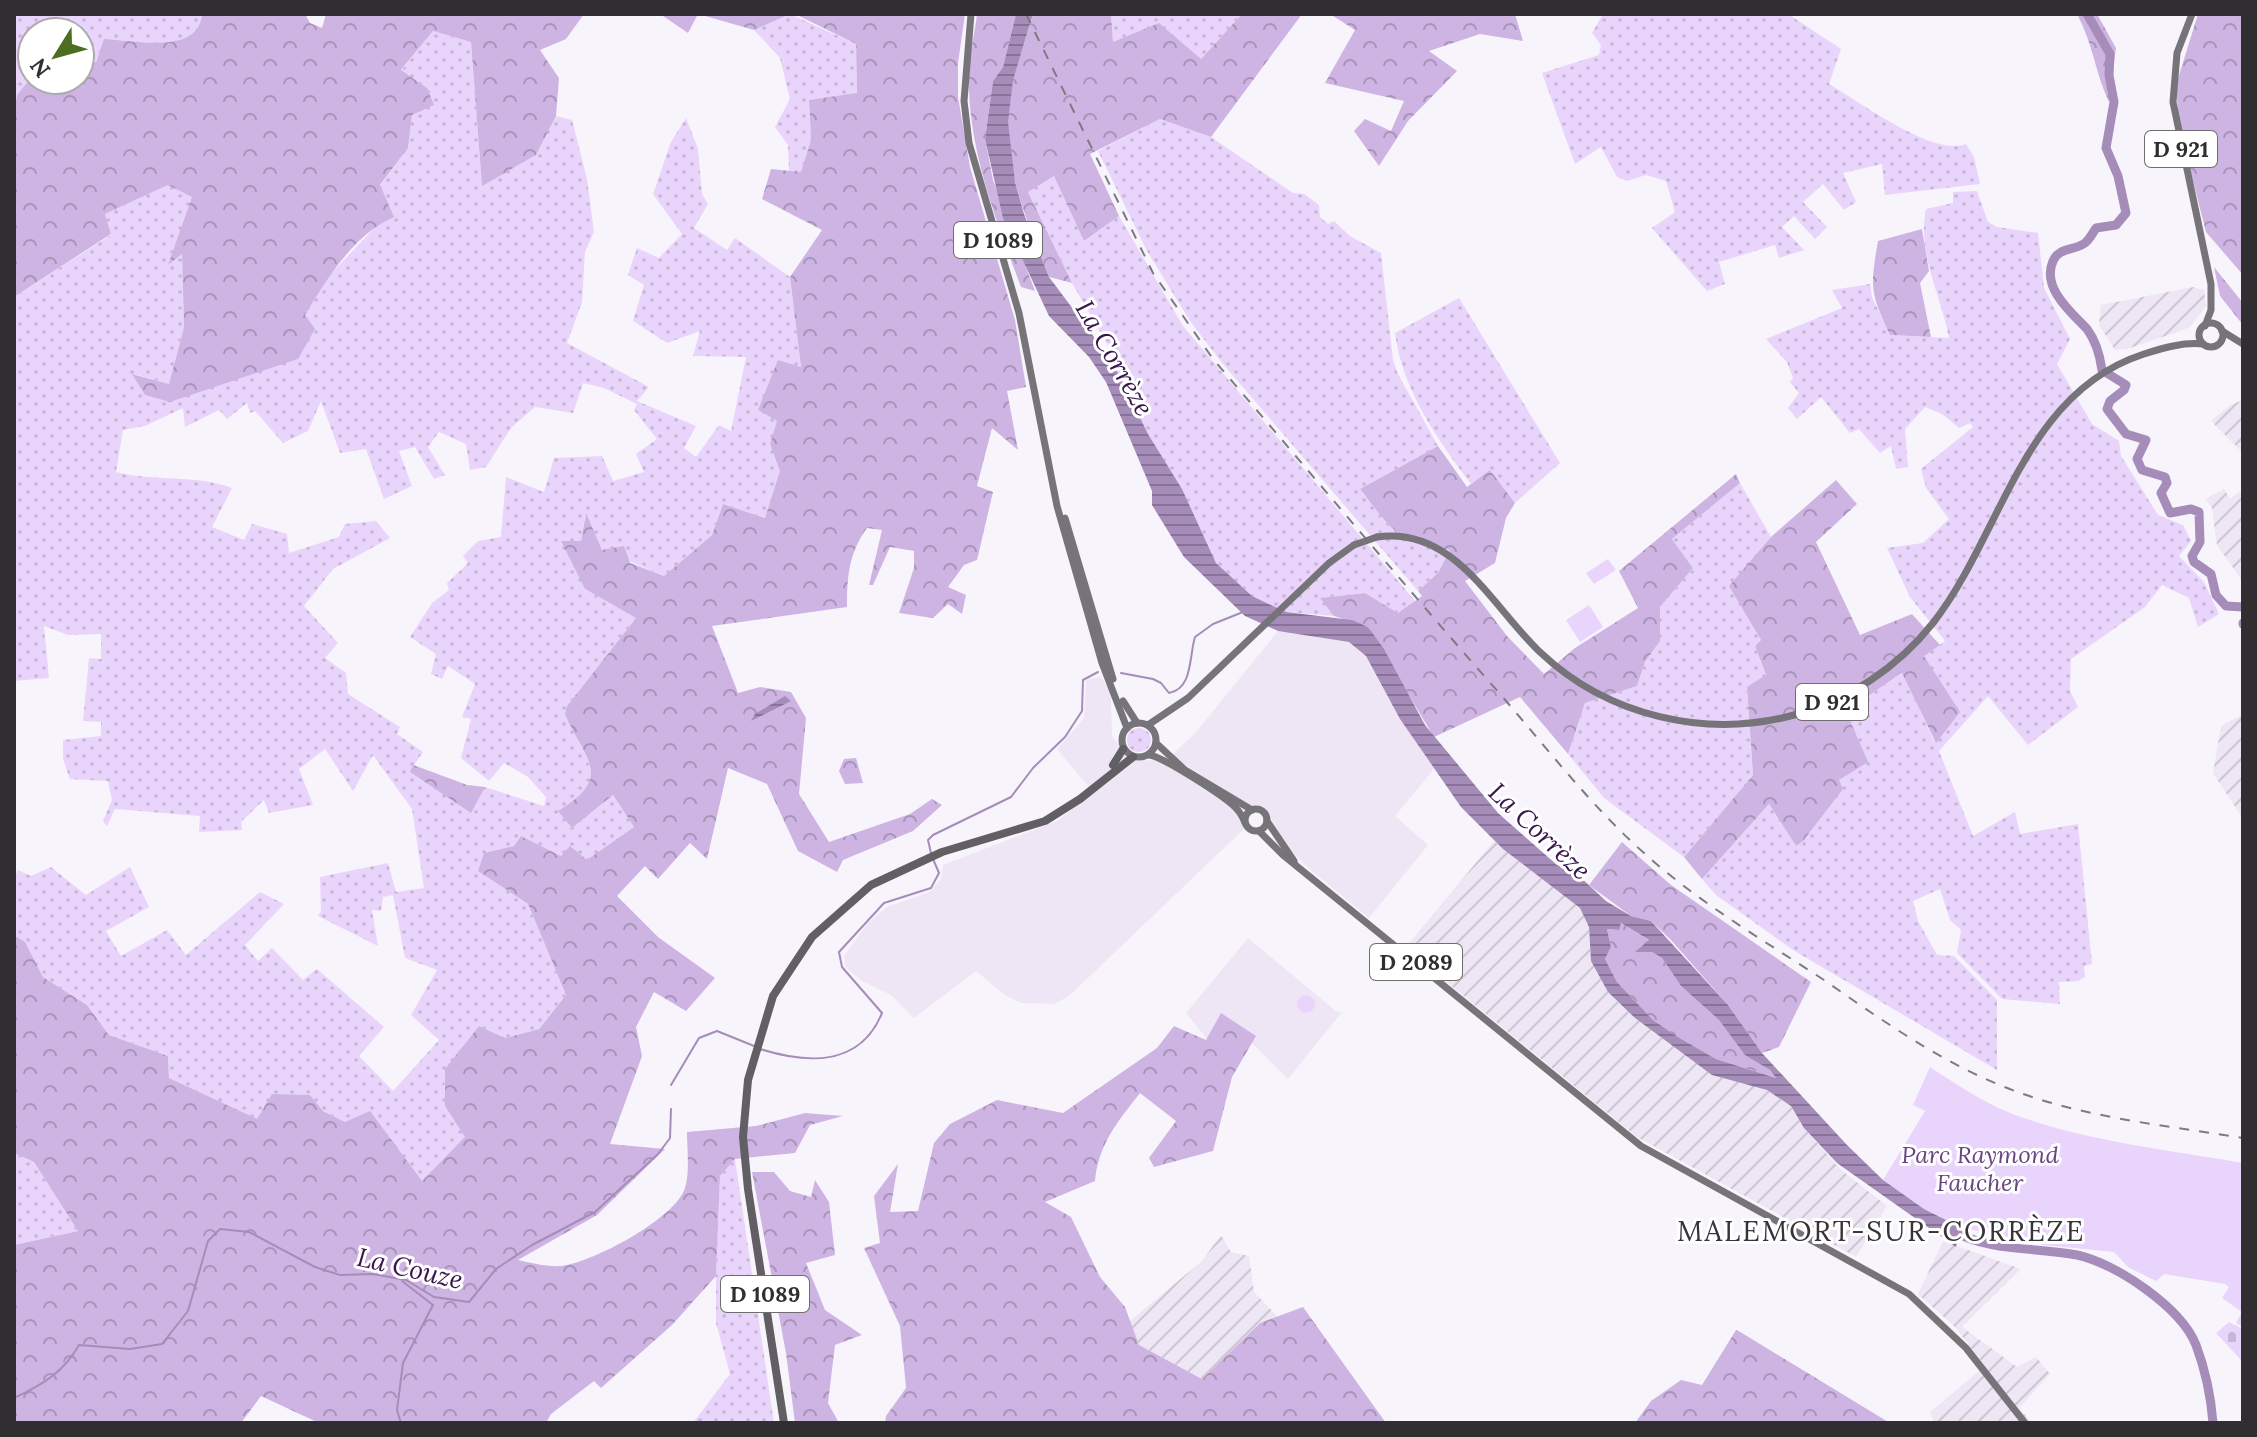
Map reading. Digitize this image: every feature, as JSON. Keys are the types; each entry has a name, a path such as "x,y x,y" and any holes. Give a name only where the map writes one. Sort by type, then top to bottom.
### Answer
{"highway":[{"name":"D 1089","path":"1096,785 1123,749"},
{"name":"D 1089","path":"784,1423 744,1165 748,1080 764,1019 784,975 829,919 871,885 942,852 1037,825 1063,811 1133,757"}],"main road":[{"name":"D 1089","path":"971,14 964,101 969,143 1019,313 1048,466 1097,649 1127,728"},
{"name":"D 921","path":"2169,347 2203,344 2212,347 2220,344 2220,328 2173,102 2177,53 2192,14"},
{"name":"D 921","path":"2203,344 2202,328 2211,310 2211,284"},
{"name":"D 921","path":"1148,725 1175,709 1291,599 1354,545 1377,537 1421,538 1437,545 1459,563 1550,661 1592,690 1633,709 1691,723 1726,725 1776,719 1812,710 1871,680 1922,636 1959,582 2048,423 2089,381 2120,363 2169,347 2202,328 2220,328"},
{"path":"2220,328 2243,345"},
{"path":"2220,344 2243,345"},
{"name":"D 1089","path":"1048,466 1109,668 1137,723"},
{"name":"D 921","path":"1156,738 1175,709"},
{"path":"1137,723 1148,725 1185,770 1252,810 1262,811 1267,821 1259,831 1250,830 1236,807 1175,768 1149,755 1133,757 1123,749 1122,736 1127,728 1137,723"},
{"path":"1149,755 1156,738"},
{"path":"1245,823 1245,816 1252,810"},
{"name":"D 2089","path":"1267,821 1298,867"},
{"name":"D 2089","path":"1259,831 1298,867 1641,1146 1909,1294 1966,1348 2025,1423"}],"shaded area":[{"path":"1016,14 1033,14 1013,80 1008,122 1015,182 1024,214 1049,277 1112,361 1148,434 1182,489 1216,563 1252,596 1286,612 1352,620 1368,627 1384,649 1425,725 1498,813 1557,865 1578,875 1606,901 1631,916 1651,921 1728,1005 1762,1053 1847,1145 1883,1180 1924,1209 1960,1227 1956,1247 1837,1163 1804,1128 1791,1106 1767,1090 1712,1075 1635,1018 1608,992 1591,961 1589,927 1580,908 1503,849 1461,807 1400,719 1366,656 1349,642 1278,631 1245,616 1184,557 1152,505 1152,491 1106,382 1089,357 1049,316 1003,218 985,139 993,81 1003,67","holes":["1621,923 1649,940 1635,952 1652,952 1662,958 1681,986 1719,1020 1745,1055 1770,1070 1776,1078 1716,1059 1678,1037 1653,1020 1617,982 1605,959 1611,947 1607,929 1619,930"]},
{"path":"2193,287 2204,290 2206,306 2190,327 2127,349 2115,350 2099,325 2101,305"},
{"path":"2243,400 2243,453 2211,421 2230,405"},
{"path":"2224,489 2230,499 2243,489 2243,582 2217,545 2212,508 2205,499"},
{"path":"1278,631 1349,642 1366,656 1400,719 1434,769 1395,816 1428,845 1369,918 1307,867 1283,842 1271,819 1179,761 1234,809 1244,829 1069,996 1054,1004 1022,1003 1006,996 976,971 914,1018 891,995 862,981 845,967 844,956 868,923 887,907 929,892 941,879 943,865 1057,821 1094,793 1057,749 1084,718 1086,680 1100,677 1108,686 1112,736 1132,761 1156,760 1171,756 1196,732"},
{"path":"785,696 791,701 751,721 755,714"},
{"path":"2243,714 2243,819 2213,773 2221,726"},
{"path":"1494,841 1580,908 1589,927 1591,961 1608,992 1635,1018 1694,1062 1767,1090 1791,1106 1804,1128 1840,1169 1887,1206 1856,1257 1637,1137 1405,948"},
{"path":"1248,938 1337,1012 1342,1012 1288,1079 1244,1035 1223,1059 1186,1013"},
{"path":"1221,1235 1231,1252 1249,1256 1254,1292 1278,1317 1260,1323 1202,1379 1139,1345 1130,1321 1202,1261"},
{"path":"1943,1241 2021,1269 1962,1327 2017,1367 2036,1357 2050,1374 2019,1408 2032,1423 1934,1423 1930,1412 1985,1366 1955,1327 1918,1294"}],"green space":[{"path":"14,14 202,14 198,27 189,36 177,41 148,43 105,39 96,61 96,16 16,16 17,96 14,112"},
{"path":"202,14 305,14 310,23 322,28 326,14 584,14 566,39 540,50 559,78 556,116 536,155 482,186 471,42 433,31 401,70 427,88 434,105 412,115 408,148 380,185 394,217 380,224 354,246 322,287 305,315 315,329 298,359 170,402 145,395 132,374 169,384 184,327 182,254 168,265 192,197 168,185 105,214 111,234 14,297 14,113 17,96 96,96 96,62 104,39 163,43 189,36 198,27"},
{"path":"660,14 698,14 688,33"},
{"path":"698,14 790,14 754,30"},
{"path":"790,14 856,44 857,94 809,100 811,140 801,173 789,171 788,145 775,127 790,99 780,58 754,30"},
{"path":"795,14 965,14 958,63 958,97 970,167 1015,320 1026,387 1007,391 1018,450 992,428 977,486 993,492 977,560 964,565 948,587 966,595 962,614 948,604 933,618 899,613 914,568 914,551 890,547 873,585 869,585 882,530 867,528 850,565 847,607 712,626 738,693 760,687 791,692 806,718 799,794 829,842 910,814 932,799 942,805 913,831 843,860 837,872 798,851 767,784 728,768 707,859 690,843 658,879 645,866 617,896 658,937 715,978 686,1011 654,992 636,1027 642,1056 610,1144 665,1149 597,1215 518,1260 550,1266 575,1263 611,1248 650,1225 678,1200 685,1188 687,1132 756,1126 805,1113 843,1116 810,1125 795,1153 735,1159 720,1176 716,1276 672,1325 601,1388 594,1381 551,1414 546,1423 319,1423 261,1396 241,1423 14,1423 14,1245 78,1231 34,1162 14,1153 14,935 25,942 43,977 87,1005 109,1035 168,1056 169,1078 257,1119 272,1094 310,1095 323,1111 345,1122 370,1111 422,1181 465,1137 445,1106 445,1069 479,1026 505,1038 539,1029 566,995 528,904 478,871 484,853 514,846 521,836 561,856 570,846 587,860 634,827 613,795 572,828 558,811 586,788 590,777 586,756 565,714 567,706 636,618 585,589 561,541 581,541 586,513 602,550 624,546 630,563 664,576 712,535 723,504 765,518 780,471 770,444 777,421 758,410 778,360 801,367 790,277 822,230 762,199 771,169 801,172 811,140 809,100 857,93 856,44"},
{"path":"977,14 1016,14 1003,67 993,81 985,139 993,180 1035,291 1021,287 992,207 977,153 969,97 969,69"},
{"path":"1033,14 1111,14 1113,42 1159,23 1201,59 1242,14 1302,14 1211,137 1160,119 1090,154 1119,216 1084,241 1054,176 1028,192 1072,283 1049,277 1022,205 1010,155 1008,105"},
{"path":"1111,14 1242,14 1201,59 1113,42"},
{"path":"1330,14 1515,14 1523,41 1480,34 1429,51 1457,71 1408,121 1379,166 1354,131 1365,119 1391,131 1404,101 1325,83 1355,30"},
{"path":"1603,14 1788,14 1841,49 1829,84 1916,135 1935,143 1952,146 1966,144 1974,157 1980,184 1885,195 1882,164 1843,173 1856,202 1844,210 1823,184 1803,202 1827,227 1815,239 1794,216 1782,227 1804,250 1779,258 1775,245 1719,262 1725,284 1707,291 1652,228 1675,212 1666,181 1646,175 1627,181 1617,177 1601,147 1575,164 1542,73 1599,55 1601,45 1592,33"},
{"path":"2077,14 2097,14 2116,48 2109,102 2087,36"},
{"path":"2198,14 2243,14 2243,275 2206,232 2179,125 2176,85"},
{"path":"433,31 471,42 482,185 536,155 556,116 572,120 587,179 594,232 585,252 582,302 567,343 649,387 637,401 696,426 684,448 696,457 719,425 731,431 746,357 693,356 700,331 667,343 633,321 644,285 628,275 637,248 659,258 682,234 653,194 671,142 686,118 698,149 702,194 708,204 694,228 727,250 735,238 790,277 801,367 770,444 781,471 765,518 723,504 712,535 664,576 602,550 585,515 581,541 585,589 636,618 567,706 590,774 587,785 577,798 559,811 572,828 613,795 634,827 587,861 561,856 521,836 514,846 478,871 528,904 566,995 539,1029 505,1038 479,1026 457,1056 446,1079 448,1103 466,1137 422,1181 345,1122 323,1111 310,1095 257,1120 169,1078 168,1056 109,1035 87,1005 43,977 25,942 14,935 14,879 18,870 31,876 51,867 86,895 130,867 149,907 106,931 121,956 167,930 186,955 260,892 284,904 245,945 258,961 272,948 303,980 317,969 384,1027 359,1056 393,1091 439,1040 411,1015 437,970 405,958 393,895 383,897 381,911 372,910 378,946 318,916 321,911 320,877 388,863 396,892 424,888 412,809 373,755 353,791 325,749 299,769 313,805 269,813 264,800 241,822 242,830 199,832 200,816 115,809 107,826 103,821 112,800 108,781 70,779 63,759 63,740 101,736 101,722 83,721 89,658 101,659 101,634 68,635 44,626 49,678 14,681 14,297 111,235 105,214 168,185 193,197 169,263 182,253 184,327 169,384 134,374 170,402 305,315 326,279 378,224 380,186 408,148 412,115 427,88 401,71","holes":["583,383 604,388 637,404 634,410 657,439 636,454 644,472 613,481 602,456 554,458 544,492 506,477 501,537 478,541 463,556 468,563 447,583 449,590 432,603 410,637 436,654 431,674 442,679 448,666 475,684 462,717 471,719 461,758 489,781 504,763 528,777 546,797 544,806 485,787 467,785 414,765 423,752 397,734 400,727 348,694 346,673 325,658 338,643 304,606 333,569 390,538 376,521 345,524 339,537 289,553 287,534 252,524 244,540 212,527 232,488 203,481 116,472 123,430 145,426 183,408 185,427 219,410 227,419 247,403 250,413 255,411 283,443 308,431 321,401 340,453 366,449 384,499 412,486 399,451 415,447 434,479 445,475 428,447 439,432 466,444 470,470 486,467 511,428 535,407 573,413"]},
{"path":"1160,119 1211,137 1293,193 1304,194 1319,205 1320,217 1328,224 1334,221 1350,236 1381,253 1393,360 1438,446 1360,489 1397,532 1418,543 1450,550 1438,573 1418,591 1223,364 1190,321 1147,251 1098,151"},
{"path":"1054,175 1084,241 1119,216 1183,326 1416,602 1398,613 1365,593 1321,598 1334,616 1286,612 1252,596 1216,563 1182,489 1148,434 1112,361 1112,352 1072,283 1028,192"},
{"path":"1977,191 1988,222 1997,227 2038,233 2044,288 2070,339 2057,364 2092,424 2119,441 2121,456 2158,515 2183,525 2191,541 2179,556 2204,582 2219,614 2198,627 2189,598 2162,585 2145,607 2071,659 2070,691 2078,707 2028,745 1988,696 1939,751 1973,836 2015,812 2020,834 2078,824 2092,964 2084,966 2085,977 2078,981 2059,982 2060,1004 2002,999 1957,953 1961,930 1950,920 1940,889 1913,901 1918,921 1937,955 1954,956 1997,1000 1997,1070 1793,950 1716,895 1702,879 1769,804 1796,846 1839,780 1845,711 1903,673 1935,743 1924,656 1945,641 1910,597 1887,548 1923,543 1949,519 1926,488 1921,469 1973,427 1970,423 1959,428 1942,414 1925,407 1905,429 1908,467 1896,469 1891,446 1880,453 1859,429 1850,433 1821,397 1797,419 1788,408 1799,393 1790,382 1793,378 1787,362 1766,339 1842,308 1832,290 1870,284 1872,297 1890,335 1949,338 1927,258 1926,209 1953,203 1953,192"},
{"path":"1922,229 1929,271 1920,283 1931,337 1890,335 1875,299 1874,269 1878,241"},
{"path":"2214,267 2243,303 2243,325 2220,296"},
{"path":"1459,298 1560,463 1515,503 1490,470 1471,484 1423,413 1399,354 1395,333"},
{"path":"1438,446 1467,487 1490,470 1515,503 1506,518 1495,563 1465,581 1507,636 1544,674 1575,648 1638,608 1619,571 1736,474 1740,483 1672,539 1693,568 1660,607 1660,641 1645,662 1637,686 1585,703 1568,754 1520,697 1434,737 1368,627 1334,616 1320,598 1365,593 1398,613 1422,596 1418,591 1438,573 1450,550 1417,543 1397,532 1360,489"},
{"path":"1836,480 1857,504 1816,542 1860,635 1912,614 1940,645 1924,656 1960,712 1936,743 1902,673 1846,711 1868,762 1839,780 1843,789 1803,841 1796,846 1769,804 1702,879 1684,857 1753,775 1747,687 1766,675 1755,646 1761,640 1729,586 1771,537"},
{"path":"1740,483 1771,537 1730,586 1761,640 1755,646 1766,676 1747,688 1753,775 1684,857 1604,798 1568,754 1585,703 1637,686 1645,662 1660,641 1660,607 1693,568 1672,539"},
{"path":"1608,559 1616,570 1594,584 1586,573"},
{"path":"1589,605 1603,627 1580,642 1566,620"},
{"path":"1139,728 1150,735 1151,740 1144,751 1139,752 1128,745 1127,740 1134,729"},
{"path":"856,758 863,783 845,784 839,771 844,759"},
{"path":"413,765 467,785 485,787 471,813 410,772"},
{"path":"1622,842 1671,885 1811,982 1779,1047 1762,1053 1728,1005 1671,940 1651,921 1631,916 1589,885"},
{"path":"1621,923 1650,941 1652,952 1662,958 1681,986 1719,1020 1745,1054 1770,1070 1776,1078 1716,1059 1653,1020 1617,982 1605,959 1611,947 1607,929 1618,930"},
{"path":"1306,995 1315,1004 1306,1013 1297,1004"},
{"path":"1221,1013 1256,1036 1232,1077 1213,1151 1154,1167 1149,1158 1176,1121 1140,1093 1105,1145 1095,1181 1045,1202 1071,1217 1100,1277 1125,1307 1139,1345 1202,1379 1260,1323 1303,1307 1386,1423 885,1423 886,1416 906,1388 900,1326 864,1248 880,1243 874,1196 898,1164 890,1212 918,1211 934,1143 950,1124 997,1100 1063,1113 1157,1048 1174,1026 1206,1040"},
{"name":"Parc Raymond Faucher","path":"1930,1067 1997,1107 2048,1126 2243,1163 2243,1327 2236,1323 2242,1312 2222,1298 2229,1287 2225,1284 2164,1274 2156,1281 2128,1267 2114,1252 2044,1245 1960,1227 1924,1209 1883,1180 1925,1111 1913,1105"},
{"path":"14,1153 34,1162 78,1231 14,1245"},
{"path":"735,1159 774,1423 693,1423 730,1374 716,1323 716,1276 720,1176"},
{"path":"752,1172 774,1172 790,1191 811,1197 815,1180 829,1202 835,1255 806,1263 825,1310 862,1335 835,1345 828,1403 839,1423 795,1423 786,1353"},
{"path":"2229,1322 2243,1329 2243,1362 2216,1333"},
{"path":"1736,1330 1890,1423 1635,1423 1651,1401 1681,1380 1702,1385"}],"waterway":[{"path":"2087,14 2110,54 2109,75 2114,102 2106,148 2118,176 2126,213 2116,225 2096,228 2085,243 2059,253 2050,271 2051,281 2066,308 2090,334 2102,370 2126,385 2110,401 2107,409 2126,434 2146,440 2137,459 2142,470 2165,477 2167,483 2161,493 2170,513 2191,509 2199,512 2200,542 2192,556 2194,562 2211,574 2216,595 2226,606 2243,607"},
{"name":"La Couze","path":"1121,673 1153,679 1169,693 1177,690 1189,671 1195,637 1213,624 1243,612"},
{"name":"La Couze","path":"931,853 928,840 933,835 1011,797 1033,768 1065,737 1082,711 1083,680 1098,672"},
{"name":"La Couze","path":"760,1049 796,1057 831,1057 860,1044 872,1031 882,1013 842,967 839,952 884,903 931,888 939,873 933,859"},
{"name":"La Couze","path":"671,1085 699,1038 717,1031 754,1046"},
{"name":"La Couze","path":"14,1398 51,1377 79,1345 130,1349 162,1344 188,1311 208,1241 220,1229 249,1232 315,1267 340,1275 373,1274 406,1280 434,1297 469,1302 496,1269 532,1245 595,1212 658,1154 670,1138 671,1109"},
{"name":"La Corrèze","path":"1951,1230 1996,1245 2077,1255 2110,1267 2145,1289 2176,1316 2196,1345 2207,1383 2213,1423"},
{"path":"401,1423 397,1410 403,1363 433,1305 402,1281"}],"railway":[{"path":"1026,14 1153,273 1213,359 1570,776 1644,853 1731,920 1910,1038 1978,1076 2031,1097 2090,1113 2243,1138"}],"district":[{"name":"MALEMORT-SUR-CORRÈZE","path":"1881,1231"}]}
